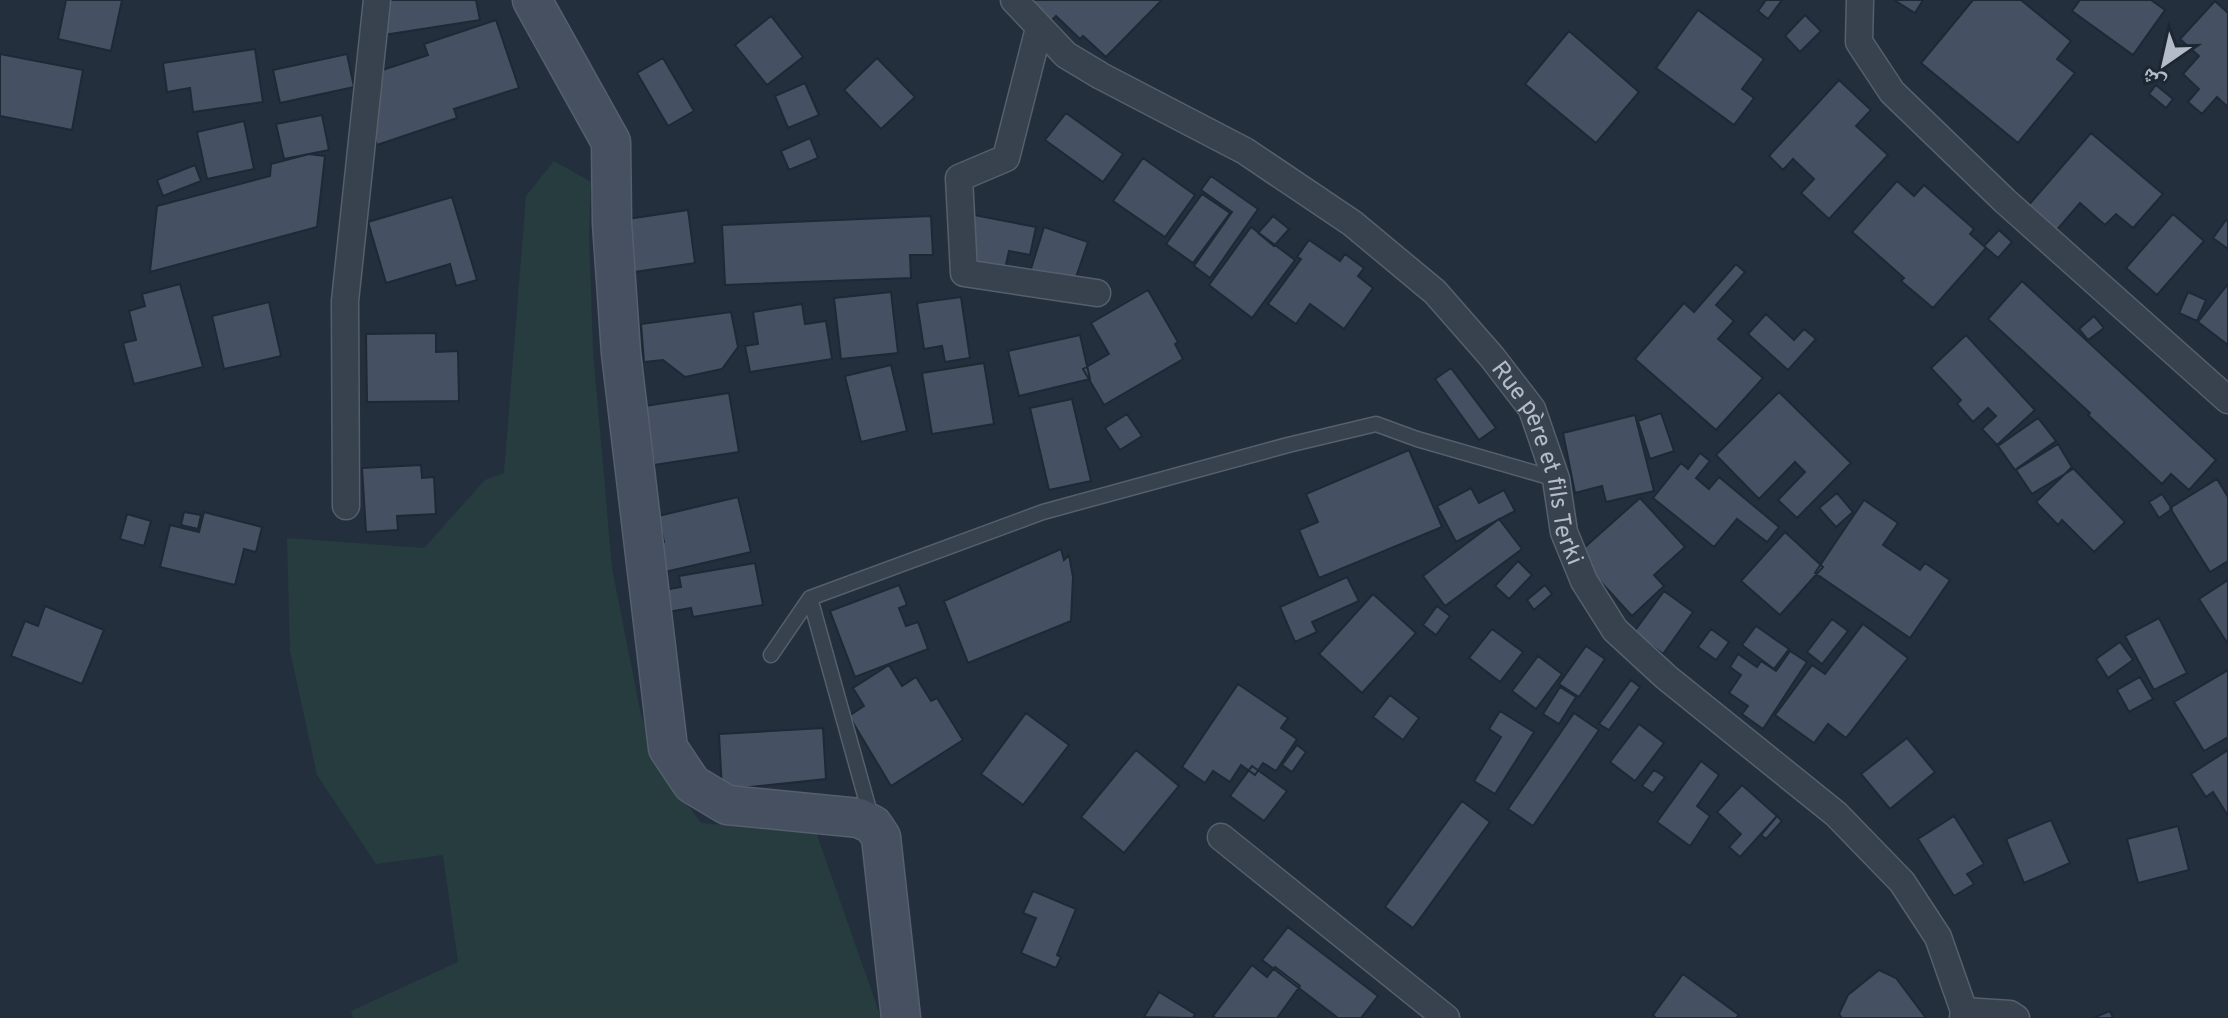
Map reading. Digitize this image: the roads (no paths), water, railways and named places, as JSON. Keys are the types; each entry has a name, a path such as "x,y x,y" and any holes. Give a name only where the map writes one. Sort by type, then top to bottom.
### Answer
{"street":[{"path":"346,506 345,301 377,0"},
{"path":"532,0 611,142 612,223 621,353 668,748 692,784 727,805 859,818 873,825 881,837 901,1018"},
{"name":"Rue père et fils Terki","path":"1014,0 1066,55 1257,159 1352,223 1435,292 1532,409 1556,479 1564,532 1584,581 1615,630 1666,677 1836,814 1902,882 1938,937 1963,1015"},
{"path":"1860,0 1859,42 1892,92 2005,201 2228,400"},
{"path":"1039,28 1006,158 959,178 964,273 1097,293"},
{"path":"1221,837 1446,1018"},
{"path":"1963,1015 2010,1014 2016,1018"}],"lane":[{"path":"771,655 810,598 1043,512 1376,424 1556,479"},
{"path":"810,598 873,825"}]}
